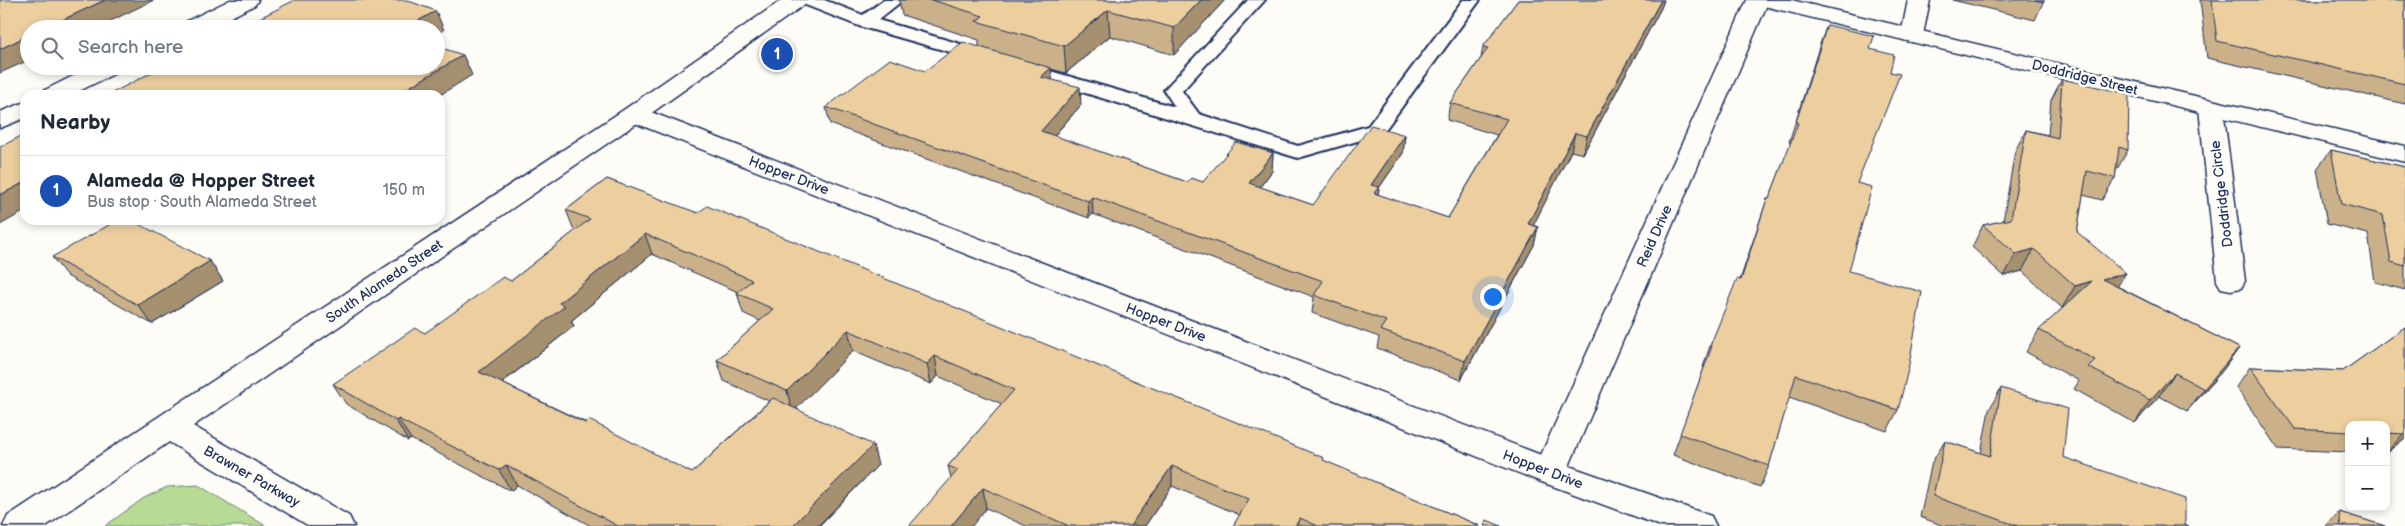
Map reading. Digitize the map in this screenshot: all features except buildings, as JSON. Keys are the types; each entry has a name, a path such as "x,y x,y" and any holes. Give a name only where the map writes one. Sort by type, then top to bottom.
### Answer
{"street":[{"path":"207,20 247,0"},
{"name":"South Alameda Street","path":"20,526 634,114 796,0"},
{"name":"Reid Drive","path":"1550,472 1758,0"},
{"name":"Doddridge Street","path":"1764,0 2405,154"},
{"path":"1912,35 1918,0"},
{"path":"64,90 94,75"},
{"name":"Doddridge Circle","path":"2211,108 2231,281"},
{"path":"0,121 20,111"},
{"name":"Hopper Drive","path":"634,114 1550,472 1699,526"},
{"name":"Brawner Parkway","path":"167,426 337,526"}],"lane":[{"path":"809,0 865,22 1192,118 1298,152 1375,130 1472,0"},
{"path":"865,22 895,0"},
{"path":"1192,118 1172,90 1257,0"}],"green space":[{"path":"198,485 266,526 105,526 144,498 167,487"}],"place":[{"name":"Alameda @ Hopper Street","path":"777,54"}]}
